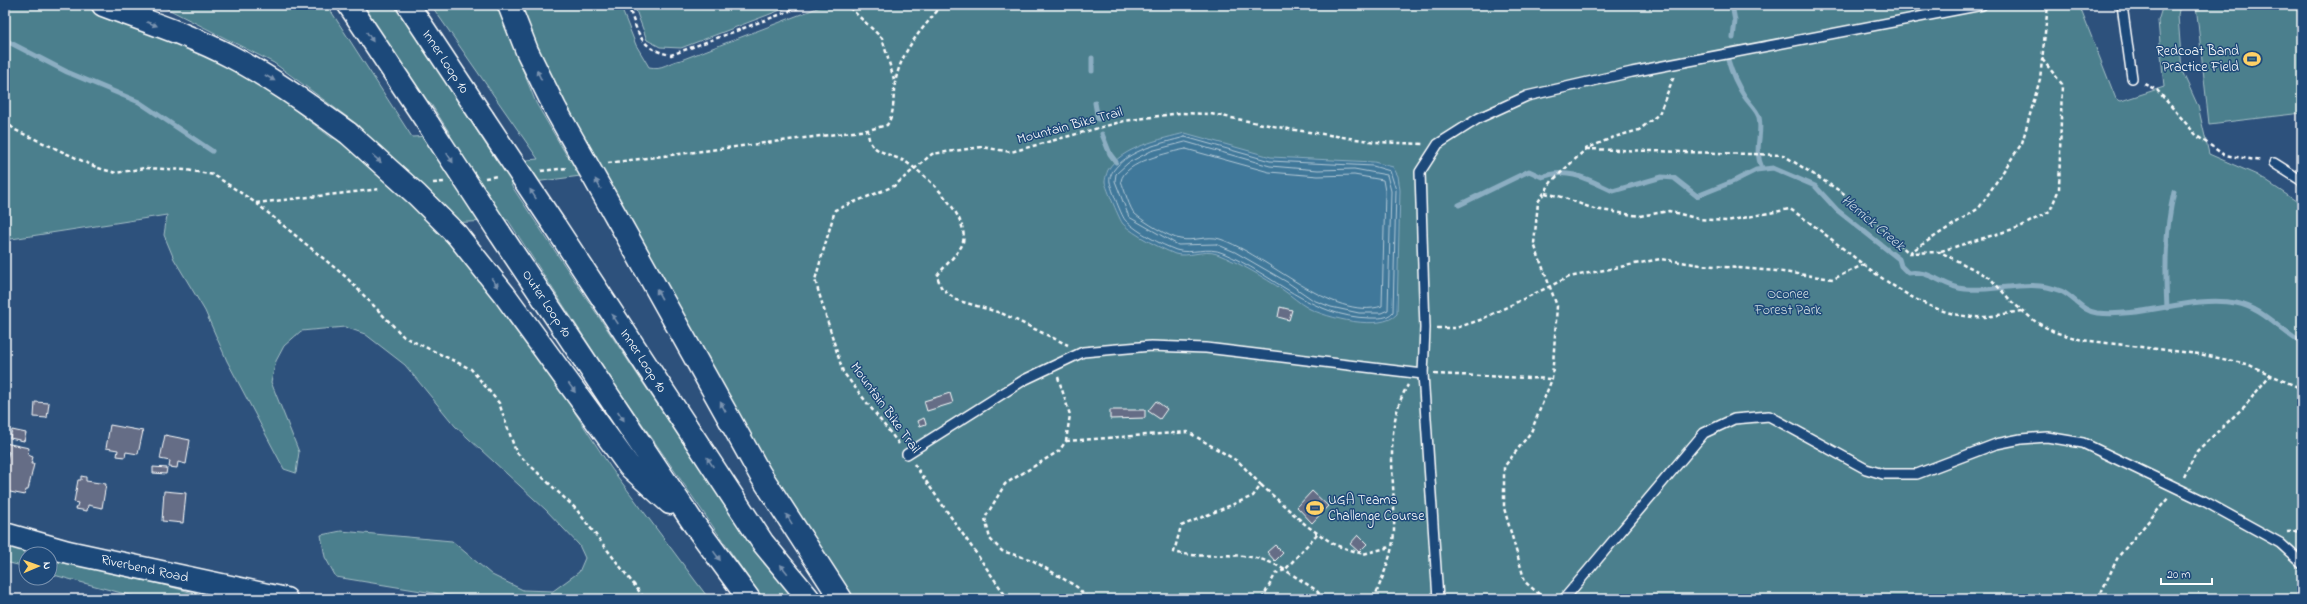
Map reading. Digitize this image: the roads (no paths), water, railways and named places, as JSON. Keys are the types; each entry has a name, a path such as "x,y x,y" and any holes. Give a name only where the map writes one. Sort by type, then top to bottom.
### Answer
{"main road":[{"path":"103,5 200,41 231,56 280,84 348,134 417,195 457,235 504,294 629,466 694,524"},
{"name":"Outer Loop 10","path":"349,5 694,524 749,599"},
{"name":"Inner Loop 10","path":"408,5 764,543 809,599"},
{"path":"509,5 527,51 556,110 760,474 841,599"},
{"name":"Riverbend Road","path":"5,534 68,552 286,599"}],"lane":[{"path":"1438,599 1423,374 1425,328 1420,172 1438,144 1479,118 1527,96 1678,63 1982,5"},
{"path":"2122,5 2132,78"},
{"path":"2274,163 2302,181"},
{"path":"907,454 1024,380 1083,352 1151,346 1206,348 1423,374"},
{"path":"1564,599 1704,433 1734,419 1768,416 1866,469 1883,474 1917,474 1996,444 2021,439 2047,437 2083,443 2178,487 2280,543 2302,563"}],"water":[{"path":"1185,133 1271,157 1374,162 1393,167 1398,176 1400,190 1397,314 1389,319 1379,322 1367,323 1354,322 1328,316 1308,308 1267,280 1226,258 1207,252 1185,255 1175,254 1148,241 1123,224 1113,204 1105,182 1108,170 1122,155 1132,150 1154,141"}],"waterway":[{"path":"1732,5 1735,21 1733,38"},
{"path":"5,40 67,72 139,102 212,151"},
{"path":"1092,58 1092,71"},
{"path":"1728,60 1733,75 1740,88 1759,117 1760,130 1758,154 1762,168"},
{"path":"1095,103 1098,119"},
{"path":"1102,134 1110,154 1116,162"},
{"name":"Herrick Creek","path":"1459,205 1529,171 1542,177 1561,173 1570,174 1587,179 1613,191 1662,177 1674,178 1697,196 1732,182 1756,170 1773,168 1815,186 1837,210 1899,259 1901,266 1908,273 1916,272 1930,276 1957,288 1965,289 1989,289 2025,285 2049,287 2061,291 2082,307 2097,313 2115,314 2201,302 2219,301 2236,303 2263,314 2302,343"},
{"path":"2167,308 2166,250 2174,192"}],"place":[{"name":"Redcoat Band Practice Field","path":"2252,59"},
{"name":"UGA Teams Challenge Course","path":"1315,508"}],"park label":[{"name":"Oconee Forest Park","path":"1788,302"}]}
